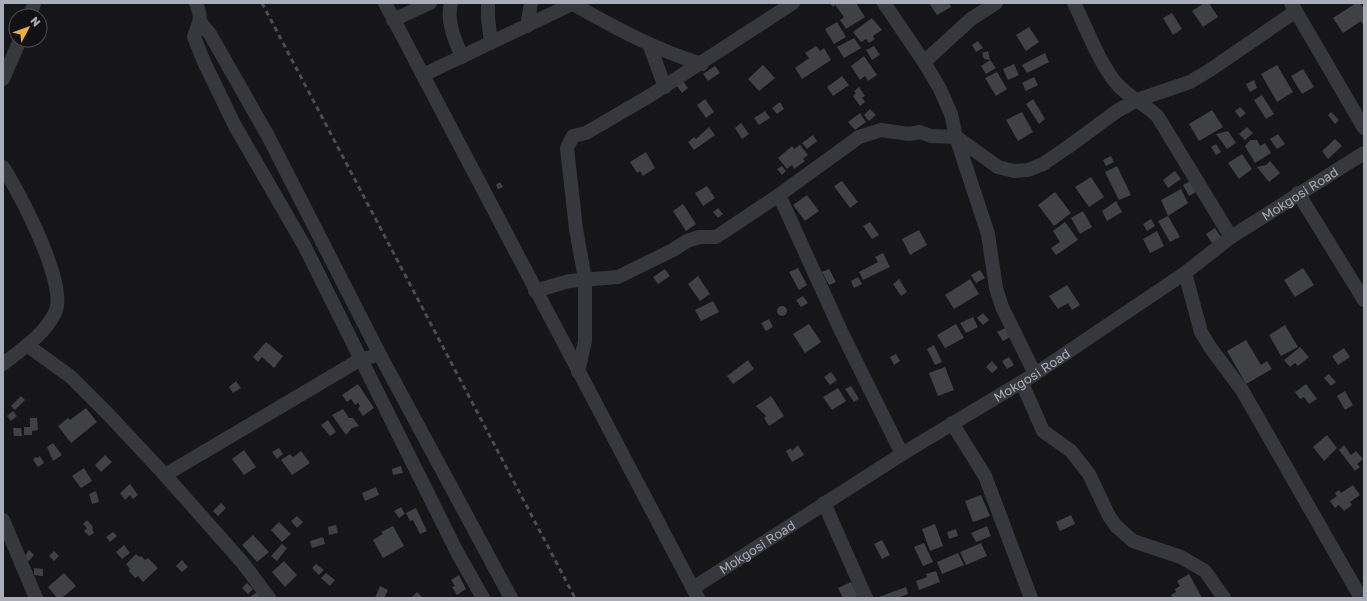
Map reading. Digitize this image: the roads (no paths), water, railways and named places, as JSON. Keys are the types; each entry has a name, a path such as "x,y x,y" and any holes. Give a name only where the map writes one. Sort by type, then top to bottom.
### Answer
{"street":[{"path":"196,3 200,13 201,23 194,37 204,62 235,126 305,247 457,552 483,598"},
{"path":"385,3 535,291 696,593"},
{"path":"393,20 430,3"},
{"path":"452,3 450,20 453,37 462,57"},
{"path":"488,3 491,43"},
{"path":"527,26 531,3"},
{"path":"423,75 574,3 601,20 649,44 666,52 702,64"},
{"path":"578,372 585,341 585,279 576,229 567,148 573,136 586,133 665,87 702,64 777,12 793,3"},
{"path":"884,3 924,62 940,89 951,114 956,137 988,234 998,294 1002,307 1035,374"},
{"path":"924,62 971,20 996,3"},
{"path":"1074,3 1108,71 1117,84 1151,110 1158,118 1231,237"},
{"path":"535,291 569,281 618,277 687,241 699,237 716,237 779,195 859,137 881,130 910,134 920,132 931,136 956,137 998,167 1014,171 1028,170 1043,164 1118,111 1137,100 1190,82 1293,7 1364,128"},
{"path":"201,23 210,34 268,136 380,355 511,598"},
{"path":"649,44 665,87"},
{"path":"3,79 17,48"},
{"name":"Mokgosi Road","path":"696,593 824,503 952,423 1022,383 1185,272 1231,237 1298,193 1364,153"},
{"path":"3,167 33,220 44,248 57,292 56,312 42,331 3,364"},
{"path":"1298,193 1364,300"},
{"path":"779,195 841,331 902,454"},
{"path":"1185,272 1201,332 1210,347 1242,390 1361,598"},
{"path":"27,345 71,377 165,474 242,562 269,598"},
{"path":"165,474 362,359 380,355"},
{"path":"1022,383 1043,431 1071,451 1089,474 1108,516 1116,526 1133,541 1181,557 1205,571 1224,598"},
{"path":"952,423 985,476 1031,598"},
{"path":"824,503 866,598"},
{"path":"3,520 36,598"}],"railway":[{"path":"262,3 575,598"}]}
